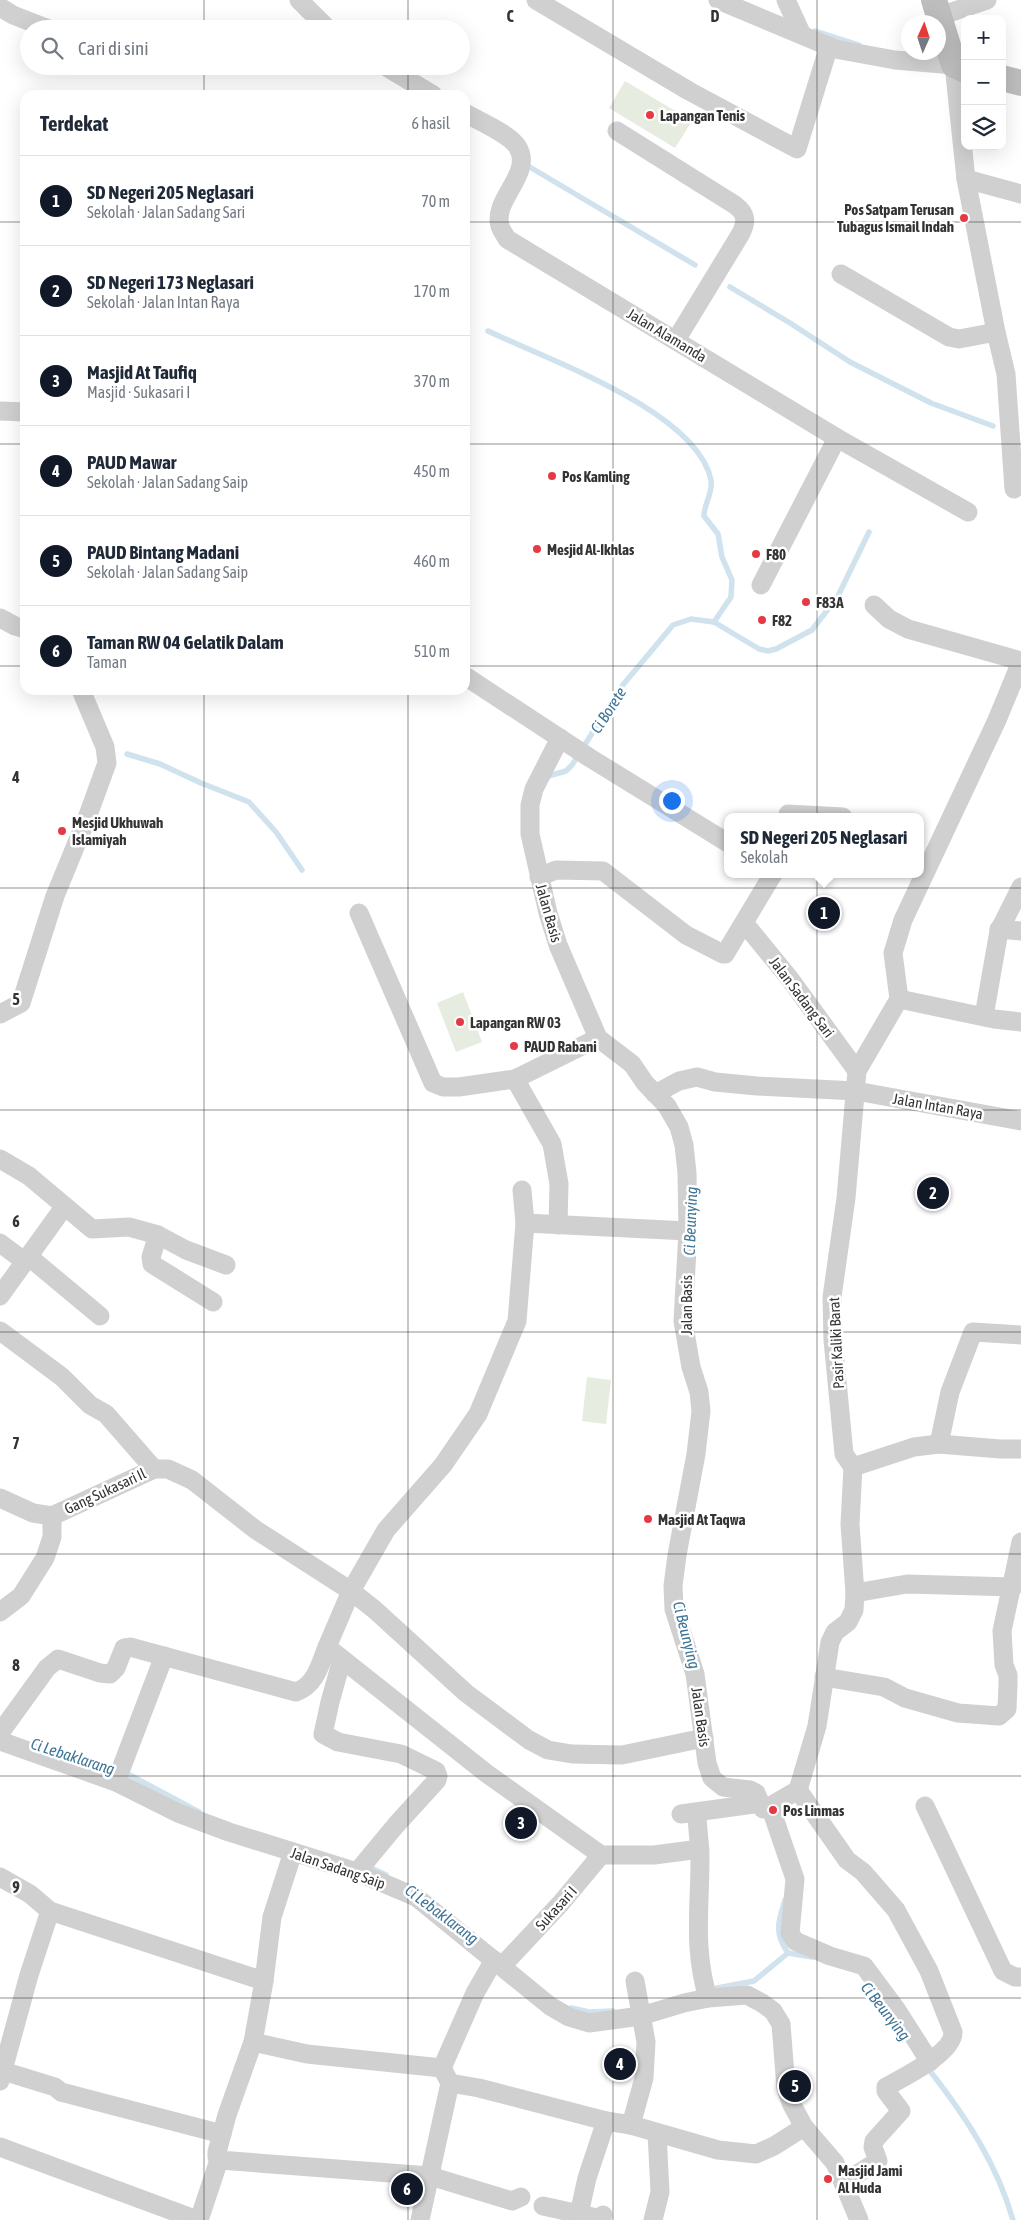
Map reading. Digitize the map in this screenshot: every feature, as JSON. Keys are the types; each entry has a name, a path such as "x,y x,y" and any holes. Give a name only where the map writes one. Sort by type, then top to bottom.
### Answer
{"main road":[{"path":"937,8 959,68"},
{"path":"1006,79 1021,83"}],"street":[{"path":"299,0 319,20"},
{"path":"536,0 689,91 797,149 829,46"},
{"path":"786,0 802,35"},
{"path":"937,8 987,0"},
{"path":"723,1 829,46 895,60 959,68 966,179 1006,374 1010,406 1014,489"},
{"path":"0,7 26,20"},
{"path":"400,75 425,90"},
{"name":"Jalan Alamanda","path":"470,116 506,136 517,145 522,157 519,172 501,210 499,225 508,240 838,438 968,512"},
{"path":"617,131 735,205 743,211 746,218 740,235 676,340"},
{"path":"966,179 1021,194"},
{"path":"841,274 949,337 959,338 996,332"},
{"path":"0,411 20,412"},
{"path":"761,585 838,438"},
{"path":"874,605 888,619 908,629 1021,662 996,720 927,849"},
{"path":"0,618 20,628"},
{"path":"470,679 724,841"},
{"path":"0,1014 21,1003 55,896 107,763 105,746 83,695"},
{"name":"Jalan Basis","path":"571,745 542,775 534,789 530,805 530,834 544,875 558,945 598,1038 632,1064 666,1106 679,1127 684,1145 688,1173 688,1231 683,1321 691,1367 699,1392 701,1411 696,1454 677,1555 673,1586 674,1609 700,1698 707,1763 712,1778 723,1787 750,1790 766,1806"},
{"path":"544,875 556,870 603,871 686,935 720,954 726,954 771,878"},
{"path":"857,1071 899,999 893,953 917,878"},
{"path":"984,1016 999,929 1021,886"},
{"path":"359,913 433,1083 443,1087 459,1087 515,1079 598,1038"},
{"name":"Jalan Sadang Sari","path":"745,924 790,979 857,1071"},
{"path":"999,929 1021,931"},
{"path":"899,999 1021,1022"},
{"name":"Pasir Kaliki Barat","path":"798,1790 817,1726 830,1642 835,1632 848,1622 854,1610 855,1593 850,1524 853,1467 844,1454 833,1340 832,1297 846,1198 857,1071"},
{"name":"Jalan Intan Raya","path":"655,1094 679,1081 697,1077 715,1082 757,1086 856,1091 1021,1121"},
{"path":"515,1079 552,1144 559,1184 558,1225"},
{"path":"0,1159 29,1176 92,1229 129,1227 158,1235 186,1250 226,1265"},
{"path":"2,1734 46,1668 58,1659 100,1673 110,1674 116,1668 122,1650 126,1647 296,1692 305,1689 314,1678 351,1591 386,1530 443,1465 478,1414 517,1321 524,1223 522,1190"},
{"path":"0,1296 64,1207"},
{"path":"524,1223 688,1231"},
{"path":"158,1235 152,1264 213,1302"},
{"path":"0,1243 26,1258 100,1316"},
{"path":"0,1331 62,1377 90,1405 106,1414 154,1469 168,1469 192,1480 256,1530 351,1591 375,1610 466,1693 529,1740 548,1750 572,1754 622,1755 704,1738"},
{"path":"940,1444 950,1392 974,1332 1021,1335"},
{"path":"853,1467 860,1463 914,1447 940,1444 1021,1449"},
{"name":"Gang Sukasari Il","path":"0,1498 33,1513 52,1516 154,1469"},
{"path":"0,1612 21,1596 45,1558 52,1537 52,1516"},
{"path":"824,1677 884,1687 905,1698 958,1713 999,1716 1007,1709 1008,1675 1004,1665 1002,1631 1016,1576 1021,1542"},
{"path":"855,1593 907,1584 1016,1576"},
{"path":"327,1647 486,1774 601,1855 654,1855 700,1849"},
{"path":"119,1776 164,1656"},
{"path":"342,1659 323,1734 338,1742 401,1754 436,1771 438,1776 437,1780 396,1825 361,1868"},
{"name":"Jalan Sadang Saip","path":"2,1734 119,1776 178,1813 293,1852 361,1868 416,1897 502,1962 550,2006 569,2017 589,2023 684,2003 706,1992 747,1995 773,2011 781,2024 786,2088 791,2103 804,2127 835,2163 858,2220"},
{"path":"706,1992 698,1941 700,1849 689,1813 766,1806 798,1790 847,1860 863,1872 896,1910 929,1971 953,2036 930,2062 886,2087 886,2091 901,2111 874,2142 873,2147 878,2160 843,2183"},
{"path":"766,1806 795,1879 791,1938 830,1956 864,1966 896,2009 930,2062"},
{"path":"924,1806 1003,1971 1008,1975 1021,1977"},
{"path":"0,2147 198,2220 219,2160 217,2152 222,2134 253,2042 264,1981 272,1917 293,1852"},
{"name":"Sukasari I","path":"420,2220 430,2176 446,2076 475,1993 502,1962 562,1903 601,1855"},
{"path":"0,1877 30,1894 50,1911 264,1981"},
{"path":"50,1911 29,1975 1,2078 55,2087 61,2092 222,2134"},
{"path":"631,2125 644,2078 646,2042 635,1981"},
{"path":"253,2042 307,2054 446,2076 479,2088 606,2121 631,2125 718,2150 756,2154 774,2146 804,2127"},
{"path":"582,2217 587,2178 606,2121"},
{"path":"653,2220 660,2192 657,2132"},
{"path":"219,2160 430,2176 512,2201 521,2197"},
{"path":"543,2206 582,2217 600,2219 603,2215"}],"shaded area":[{"name":"Lapangan Tenis","path":"625,81 692,121 675,148 609,108"},
{"name":"Lapangan RW 03","path":"463,992 482,1042 456,1052 437,1003"},
{"path":"587,1377 611,1380 606,1424 582,1421"}],"waterway":[{"path":"815,31 859,45"},
{"path":"528,166 695,265"},
{"path":"730,287 850,362 931,403 993,426"},
{"path":"488,331 616,390 650,410 678,432 700,455 711,480 711,490 704,516 718,534 722,557 732,580 731,597 714,622"},
{"name":"Ci Borete","path":"545,777 566,771 572,765 622,686 673,625 691,619 714,622 759,649 768,651 776,649 812,630 838,596 869,532"},
{"path":"127,754 160,764 249,802 276,832 302,870"},
{"name":"Ci Lebaklarang","path":"45,1747 128,1774 199,1812"},
{"name":"Ci Lebaklarang","path":"367,1866 386,1875"},
{"name":"Ci Beunying","path":"785,1900 779,1927 779,1933 784,1946 788,1953 812,1957"},
{"name":"Ci Lebaklarang","path":"712,1989 754,1981 788,1953"},
{"name":"Ci Lebaklarang","path":"571,2008 589,2012 613,2011"},
{"name":"Ci Beunying","path":"930,2071 956,2106 979,2142 998,2180 1013,2220"}],"place":[{"name":"Lapangan Tenis","path":"650,115"},
{"name":"Pos Satpam Terusan Tubagus Ismail Indah","path":"964,218"},
{"name":"Pos Kamling","path":"552,476"},
{"name":"Mesjid Al-Ikhlas","path":"537,549"},
{"name":"F80","path":"756,554"},
{"name":"F83A","path":"806,602"},
{"name":"F82","path":"762,620"},
{"name":"Mesjid Ukhuwah Islamiyah","path":"62,831"},
{"name":"SD Negeri 205 Neglasari","path":"824,913"},
{"name":"Lapangan RW 03","path":"460,1022"},
{"name":"PAUD Rabani","path":"514,1046"},
{"name":"SD Negeri 173 Neglasari","path":"933,1193"},
{"name":"Masjid At Taqwa","path":"648,1519"},
{"name":"Pos Linmas","path":"773,1810"},
{"name":"Masjid At Taufiq","path":"521,1823"},
{"name":"PAUD Mawar","path":"620,2064"},
{"name":"PAUD Bintang Madani","path":"795,2086"},
{"name":"Masjid Jami Al Huda","path":"828,2179"},
{"name":"Taman RW 04 Gelatik Dalam","path":"407,2189"}]}
